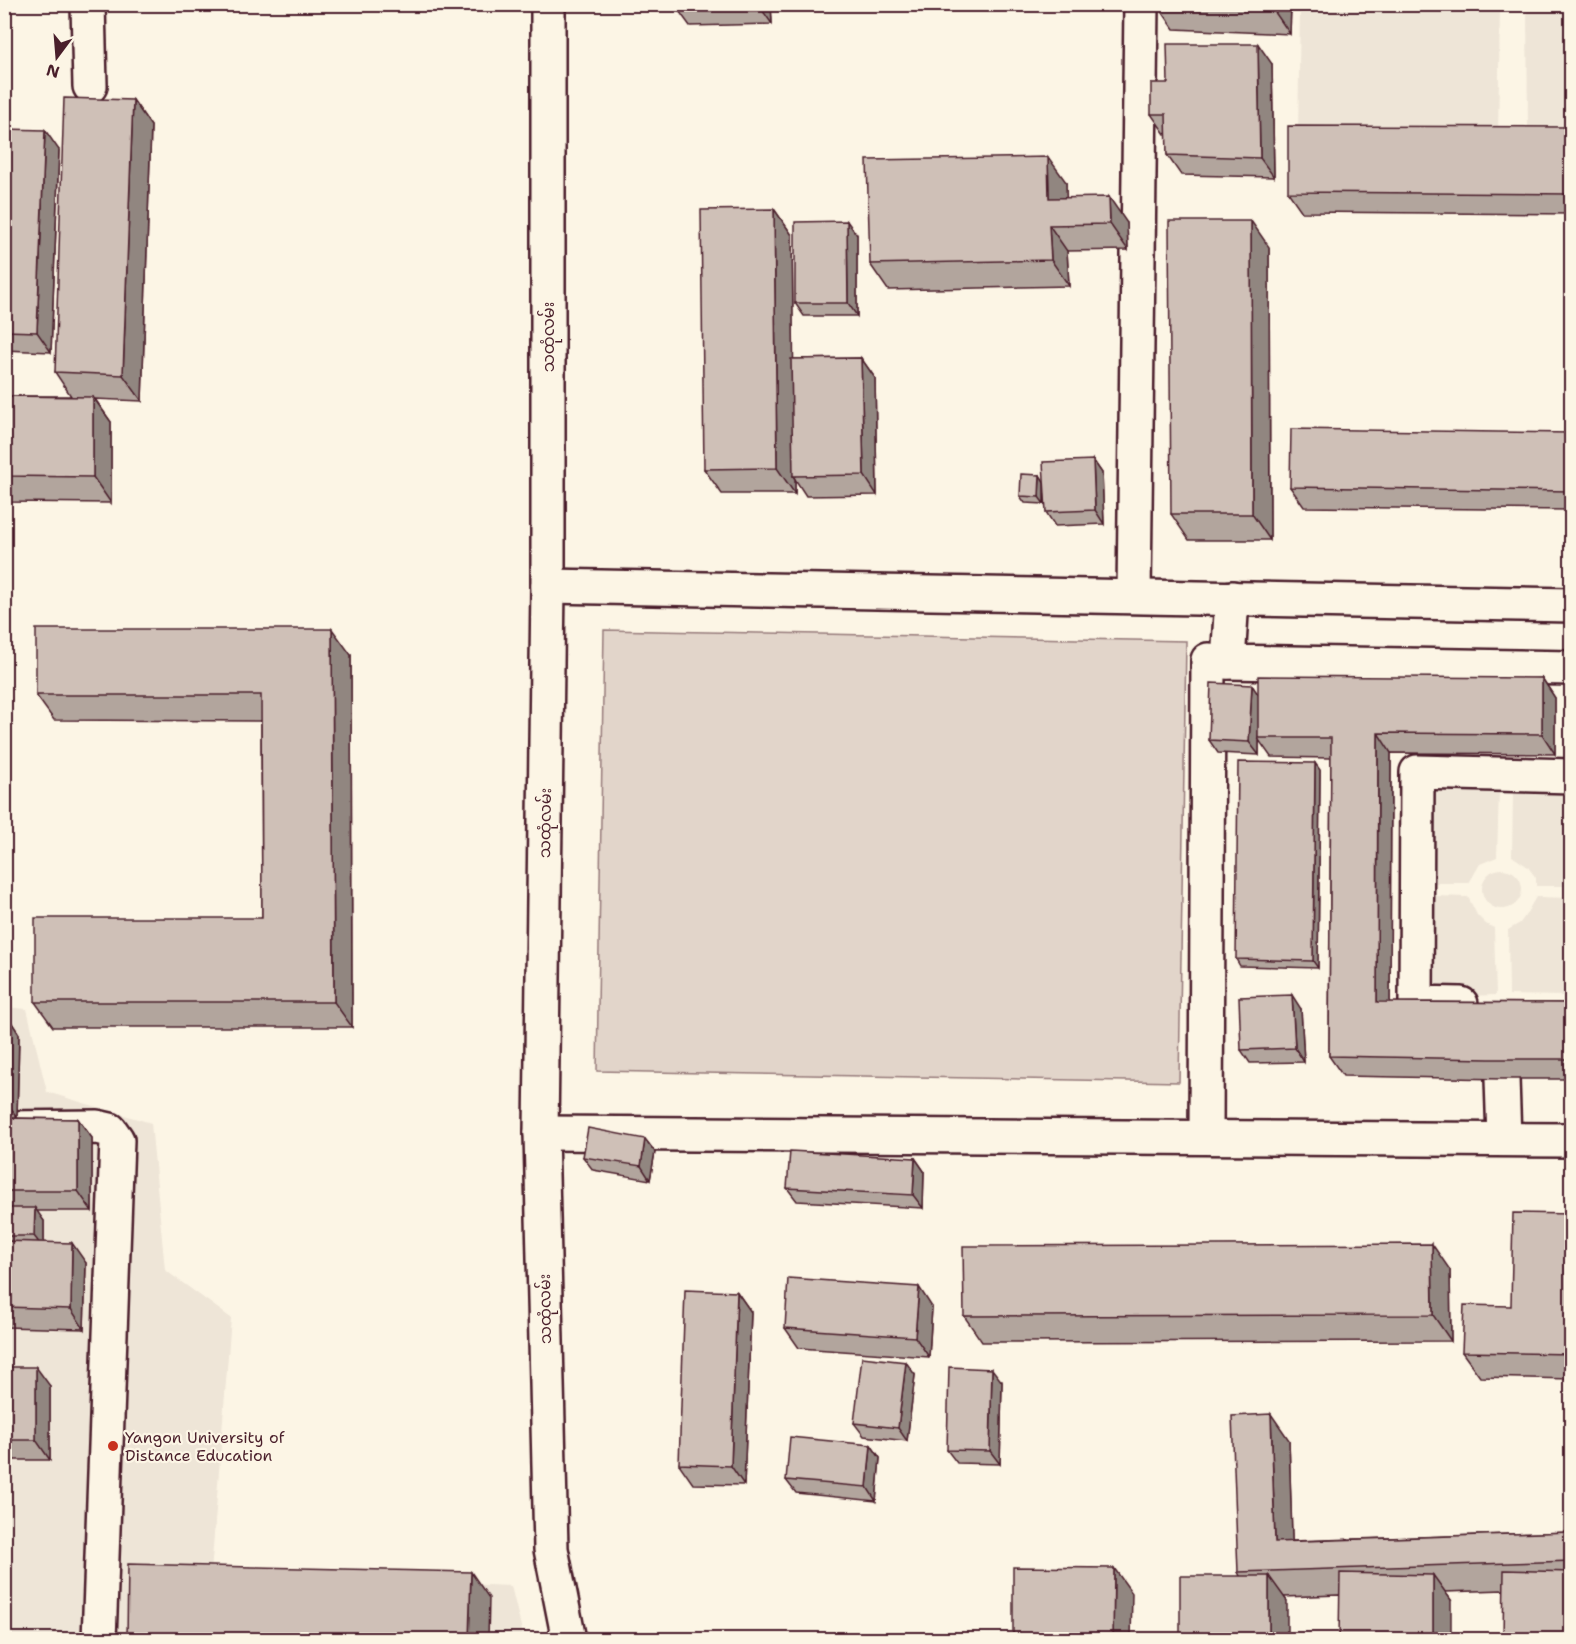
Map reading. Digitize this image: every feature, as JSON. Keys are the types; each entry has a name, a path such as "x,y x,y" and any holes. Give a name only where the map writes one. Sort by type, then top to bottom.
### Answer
{"street":[{"path":"88,4 90,87"},
{"name":"သထုံလမ်း","path":"548,4 548,586 541,1132 551,1550 569,1640"},
{"path":"1134,595 1141,4"},
{"path":"548,586 1572,604"},
{"path":"1228,662 1232,598"},
{"path":"1206,1136 1208,660 1572,668"},
{"path":"1487,1004 1416,1003 1417,772 1572,776"},
{"path":"1502,1079 1504,1139"},
{"path":"4,1128 97,1126 110,1130 117,1140 99,1640"},
{"path":"541,1132 1572,1140"}],"shaded area":[{"path":"1300,5 1500,5 1498,140 1298,137"},
{"path":"1527,5 1571,5 1571,137 1528,137"},
{"path":"604,630 1186,641 1179,1082 597,1071"},
{"path":"1435,790 1499,791 1497,857 1480,864 1469,883 1433,883"},
{"path":"1513,791 1571,792 1571,886 1536,886 1536,878 1528,867 1512,856"},
{"path":"1502,869 1510,870 1516,875 1521,881 1521,897 1516,903 1510,908 1502,909 1494,908 1488,903 1483,897 1482,889 1483,881 1488,875 1494,870"},
{"path":"1433,896 1468,897 1477,915 1494,928 1496,995 1433,997"},
{"path":"1536,897 1571,898 1571,996 1509,995 1508,930 1520,923"},
{"name":"Yangon University of Distance Education","path":"4,1007 27,1009 47,1092 151,1123 165,1270 231,1318 211,1573 511,1586 524,1639 5,1639"}],"building":[{"path":"1187,4 1272,4 1272,8"},
{"path":"1167,44 1258,44 1260,158 1167,155 1166,114 1151,114 1151,83 1168,83"},
{"path":"64,98 133,100 123,375 55,372"},
{"path":"1288,126 1572,127 1572,194 1288,192"},
{"path":"4,129 45,130 37,332 4,331"},
{"path":"1048,157 1049,198 1109,197 1110,224 1049,225 1051,260 870,264 867,160"},
{"path":"774,209 777,468 704,469 701,210"},
{"path":"847,221 848,303 795,303 795,222"},
{"path":"1169,221 1251,221 1252,514 1171,514"},
{"path":"861,358 864,475 793,476 791,359"},
{"path":"4,396 93,397 93,477 4,476"},
{"path":"1291,429 1572,433 1572,491 1290,487"},
{"path":"1093,460 1095,510 1046,512 1043,462"},
{"path":"1021,474 1040,475 1039,497 1020,496"},
{"path":"36,629 332,629 334,1002 35,1002 35,918 262,918 261,695 36,695"},
{"path":"1258,676 1542,678 1542,734 1378,733 1377,1002 1572,1003 1572,1059 1329,1056 1331,738 1258,738"},
{"path":"1211,683 1252,685 1249,742 1209,740"},
{"path":"1238,762 1315,763 1313,961 1236,959"},
{"path":"1292,995 1295,1048 1241,1050 1239,997"},
{"path":"4,1014 6,1014 4,1047"},
{"path":"4,1118 78,1119 78,1191 4,1191"},
{"path":"588,1128 645,1139 641,1166 583,1157"},
{"path":"790,1151 915,1158 913,1195 787,1188"},
{"path":"4,1208 35,1208 34,1236 4,1236"},
{"path":"1513,1213 1572,1214 1572,1354 1462,1352 1464,1305 1511,1306"},
{"path":"4,1241 72,1243 71,1309 4,1307"},
{"path":"1432,1244 1433,1315 964,1316 963,1246"},
{"path":"788,1278 919,1287 915,1337 785,1328"},
{"path":"685,1290 737,1292 731,1466 679,1464"},
{"path":"862,1357 906,1362 898,1428 854,1423"},
{"path":"4,1367 36,1367 36,1440 4,1440"},
{"path":"949,1367 992,1369 990,1451 947,1450"},
{"path":"1271,1414 1275,1542 1572,1532 1572,1561 1238,1572 1232,1416"},
{"path":"790,1437 871,1445 867,1487 786,1480"},
{"path":"128,1564 471,1572 469,1640 127,1640"},
{"path":"1013,1567 1114,1568 1113,1640 1013,1640"},
{"path":"1504,1570 1572,1572 1572,1640 1503,1640"},
{"path":"1340,1573 1433,1575 1433,1640 1339,1640"},
{"path":"1180,1576 1269,1576 1269,1640 1180,1640"}],"place":[{"name":"Yangon University of Distance Education","path":"113,1446"}]}
